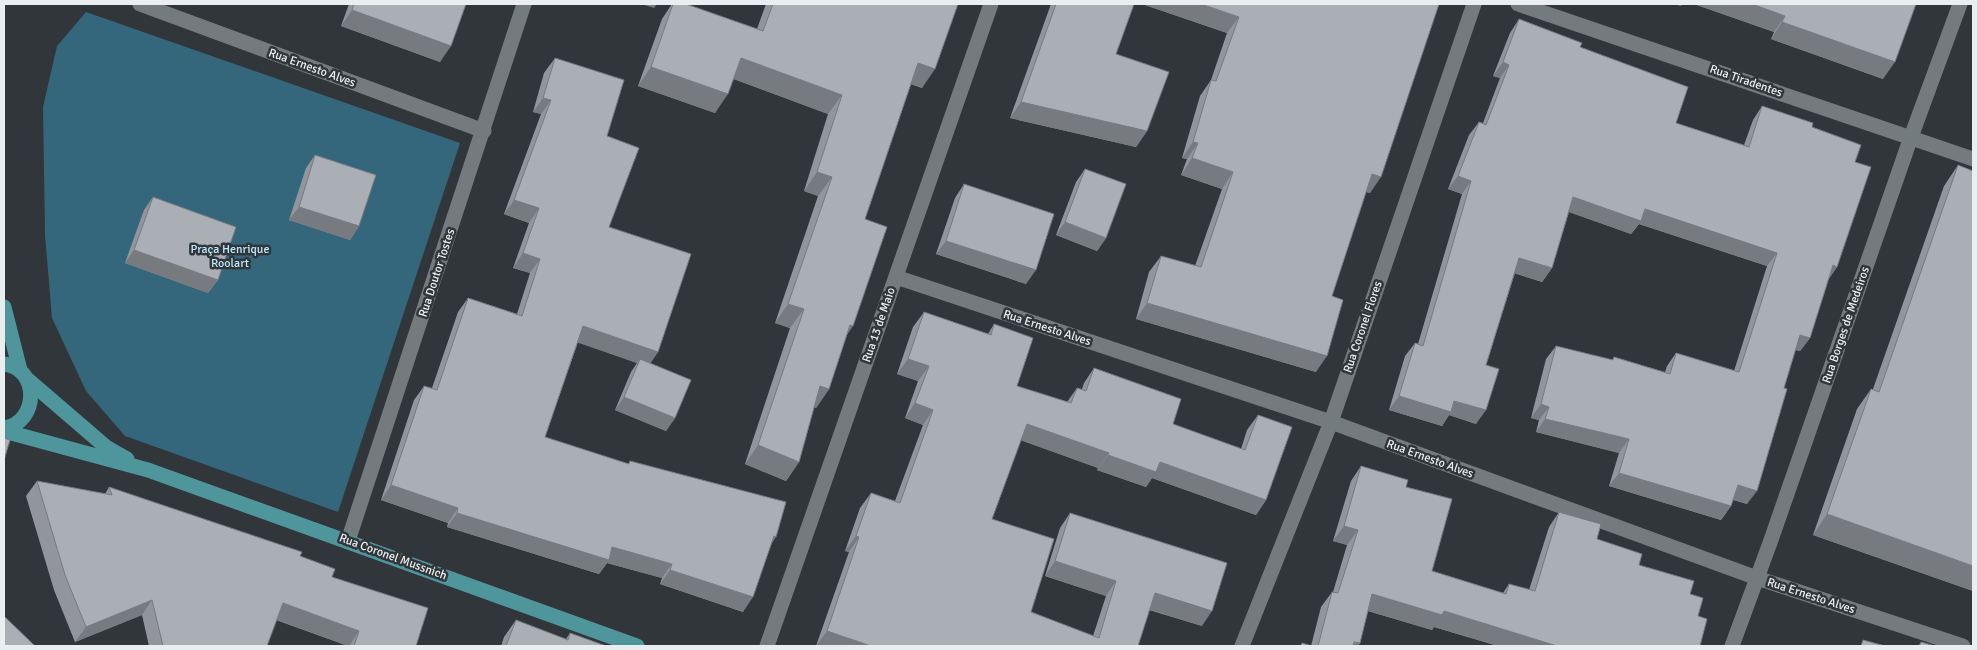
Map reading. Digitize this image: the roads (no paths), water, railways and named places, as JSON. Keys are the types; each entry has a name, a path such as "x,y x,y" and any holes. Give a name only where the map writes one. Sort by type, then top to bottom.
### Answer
{"main road":[{"path":"4,307 24,374 31,390 31,401 27,412 19,422 4,430"},
{"path":"4,364 10,364 24,374"},
{"name":"Rua Coronel Mussnich","path":"24,374 106,447 148,470"},
{"name":"Rua Coronel Mussnich","path":"4,430 148,470 638,646"}],"street":[{"name":"Rua Ernesto Alves","path":"140,4 484,131"},
{"name":"Rua Doutor Tostes","path":"348,541 484,131 524,4"},
{"name":"Rua 13 de Maio","path":"767,646 991,4"},
{"name":"Rua Coronel Flores","path":"1242,646 1331,422 1474,4"},
{"name":"Rua Tiradentes","path":"1518,4 1973,159"},
{"name":"Rua Borges de Medeiros","path":"1732,646 1911,137 1960,4"},
{"name":"Rua Ernesto Alves","path":"896,277 1331,422 1757,578 1963,646"}],"park label":[{"name":"Praça Henrique Roolart","path":"230,256"}]}
